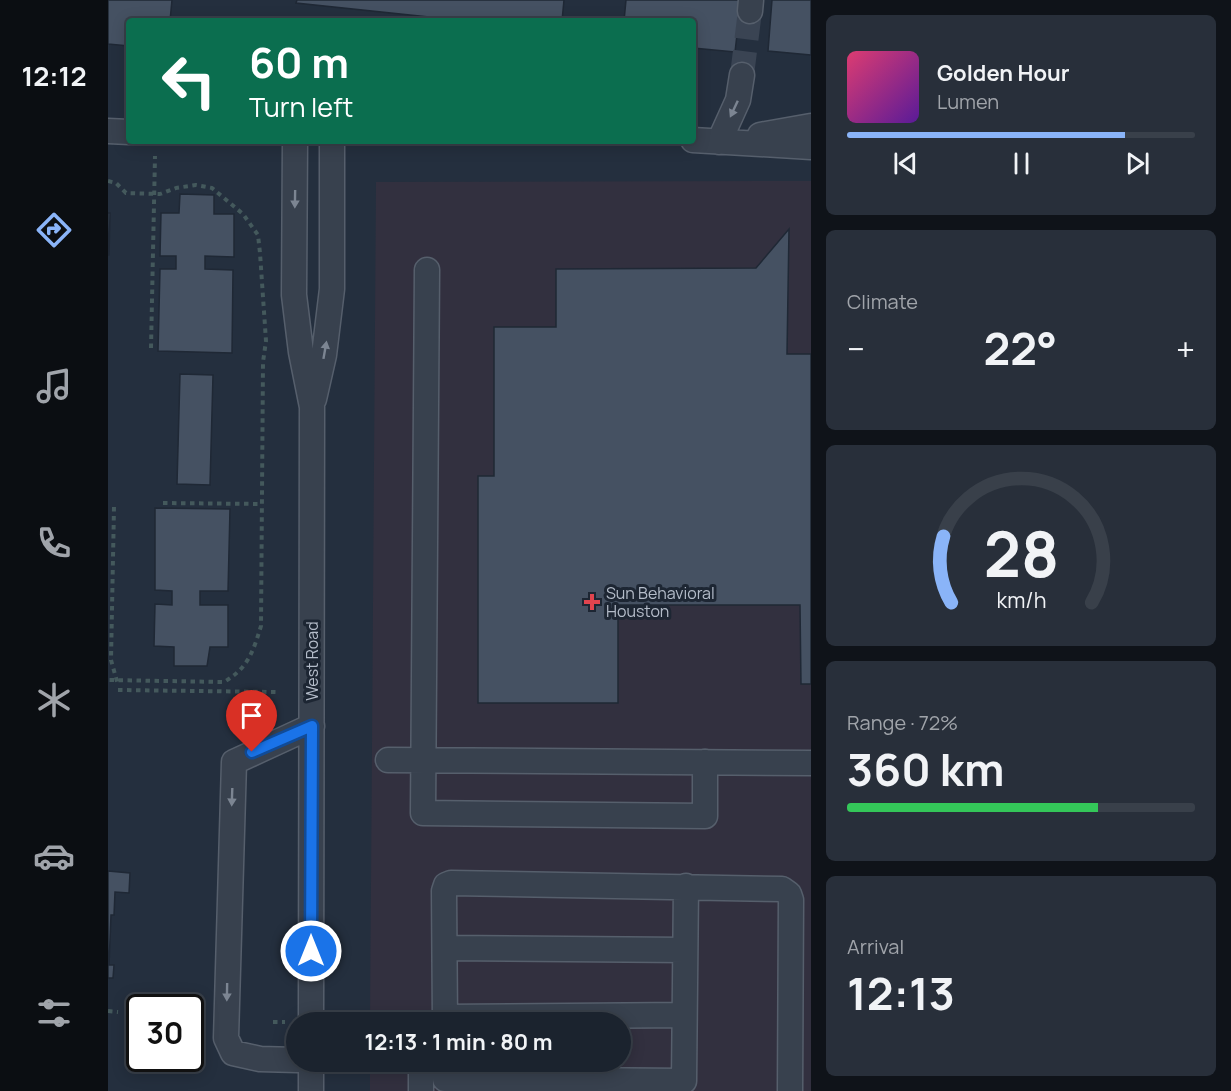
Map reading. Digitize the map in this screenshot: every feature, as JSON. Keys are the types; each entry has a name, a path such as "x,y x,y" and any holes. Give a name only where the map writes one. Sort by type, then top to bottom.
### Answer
{"street":[{"path":"719,142 738,100 742,75"},
{"path":"719,142 811,126"},
{"path":"108,131 126,132"},
{"path":"696,140 811,147"},
{"name":"West Road","path":"295,144 294,295 301,352 312,407 311,1012"},
{"name":"West Road","path":"312,407 330,322 332,144"},
{"path":"426,270 423,813 705,816 705,762"},
{"path":"286,1060 260,1059 233,1053 226,1038 234,762 238,758 312,726"},
{"path":"388,760 811,763"},
{"path":"445,1012 444,891 446,885 451,883 782,889 789,894 791,900 790,1091"},
{"path":"445,1072 445,1079 684,1081 686,886"},
{"path":"446,948 685,950"},
{"path":"631,1016 684,1015"},
{"path":"311,1072 311,1091"},
{"path":"421,1072 421,1091"}],"path":[{"path":"151,348 155,156"},
{"path":"108,181 116,183 126,193 160,194 176,188 196,185 212,188 243,214 258,235 266,341 263,362 261,626 255,647 246,665 224,682 118,685"},
{"path":"163,503 262,504"},
{"path":"114,507 111,660 118,685"},
{"path":"108,680 118,685 276,692"},
{"path":"108,1011 118,1012"},
{"path":"273,1022 285,1022"}],"shaded area":[{"name":"Sun Behavioral Houston","path":"811,181 811,1091 370,1091 370,1072 631,1072 631,1012 370,1012 376,182"}],"building":[{"path":"108,0 172,0 170,18 126,18 126,46 108,44"},
{"path":"297,0 564,0 562,18 438,18 296,3"},
{"path":"626,0 741,0 735,52 696,48 696,18 624,18"},
{"path":"772,0 811,0 811,55 768,51"},
{"path":"180,194 214,195 214,214 234,214 234,257 205,256 205,269 233,270 232,353 158,351 160,269 176,269 176,256 160,256 161,213 179,213"},
{"path":"108,213 110,213 109,255 108,255"},
{"path":"789,229 787,354 811,354 811,684 801,684 800,605 618,605 618,703 478,703 478,476 494,476 494,327 556,327 556,269 756,268"},
{"path":"180,374 213,375 210,485 177,484"},
{"path":"155,508 230,509 228,591 200,591 200,605 228,605 228,647 210,647 207,666 174,666 174,647 154,646 155,604 172,605 172,591 155,590"},
{"path":"108,871 130,873 129,893 115,892 114,915 111,915 109,965 114,965 113,978 108,978"}],"tunnel":[{"path":"742,75 750,11"}],"place":[{"name":"Sun Behavioral Houston","path":"592,602"}],"route":[{"path":"252,752 312,726 311,951"}]}
